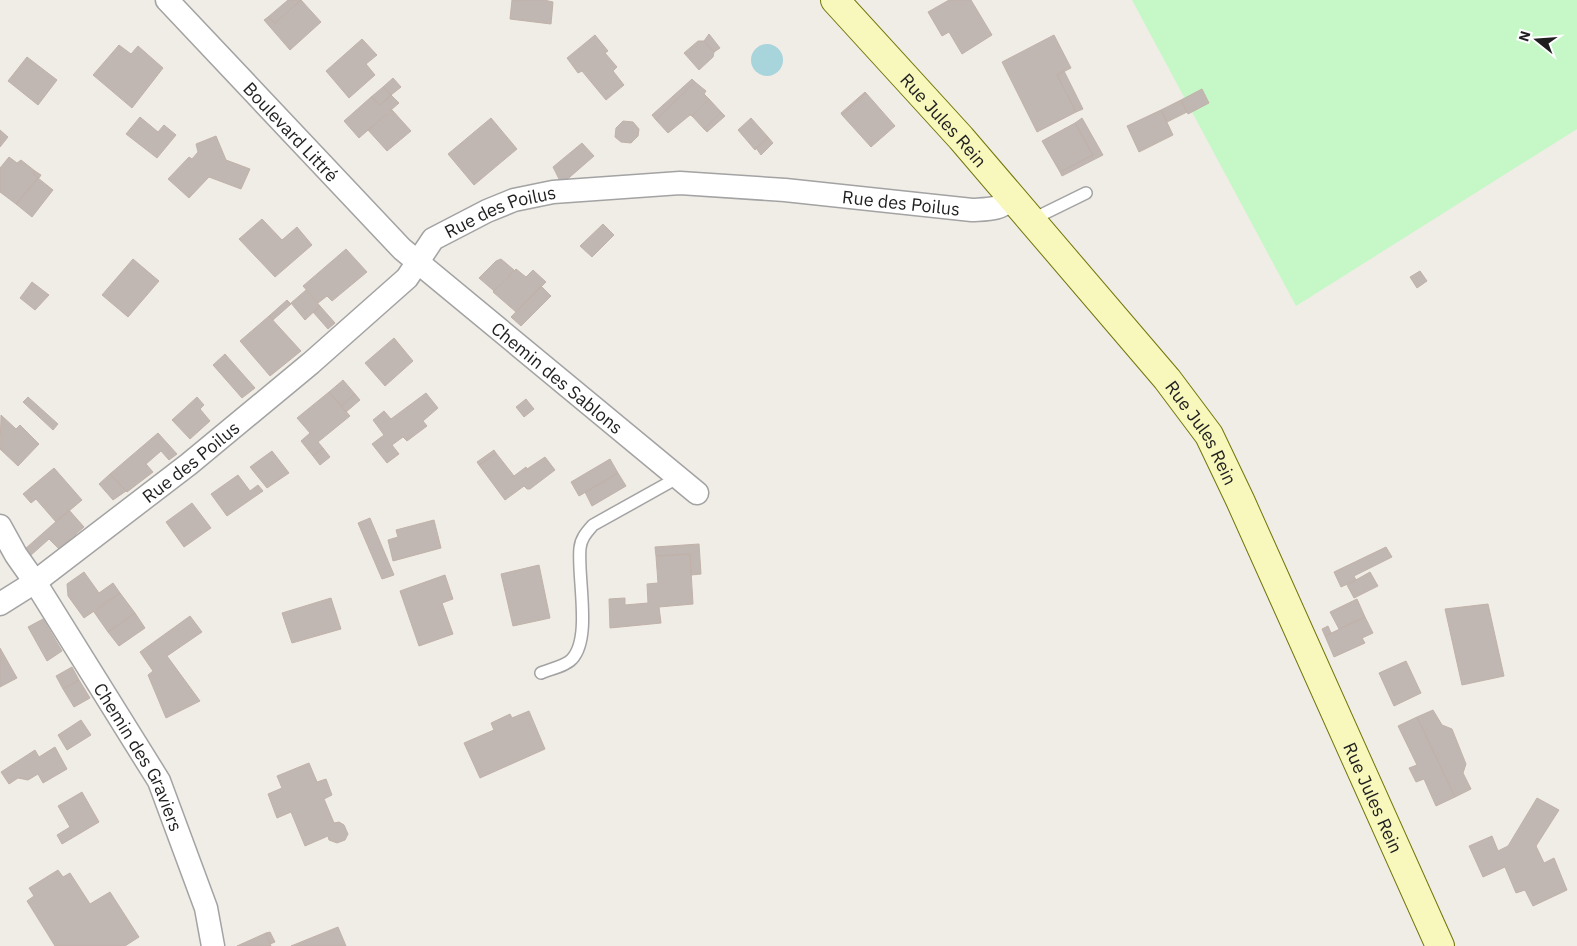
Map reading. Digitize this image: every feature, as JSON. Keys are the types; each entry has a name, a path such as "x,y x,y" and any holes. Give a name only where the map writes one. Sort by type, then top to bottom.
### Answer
{"main road":[{"name":"Rue Jules Rein","path":"835,0 1013,198 1167,379 1209,435 1244,508 1440,946"}],"street":[{"name":"Boulevard Littré","path":"167,0 417,262"},
{"name":"Rue des Poilus","path":"0,604 35,582 189,464 311,363 407,278 433,239 487,211 514,200 553,192 680,183 784,190 972,210 993,209 1004,206 1013,198"},
{"name":"Chemin des Sablons","path":"417,262 697,493"},
{"name":"Chemin des Graviers","path":"0,526 16,555 35,582 159,781 206,908 212,946"}],"lane":[{"path":"1031,220 1086,193"},
{"path":"541,673 571,660 577,652 582,631 580,548 585,534 593,525 678,478"}],"green space":[{"path":"1132,0 1577,0 1577,129 1296,306"}],"water":[{"path":"767,44 773,45 778,49 782,54 782,66 778,71 773,75 767,76 761,75 756,71 752,66 751,60 752,54 756,49 761,45"}],"building":[{"path":"288,0 301,0 275,23 268,17"},
{"path":"301,0 321,22 290,50 264,20 268,17 275,23"},
{"path":"512,0 544,0 553,2 551,24 510,19"},
{"path":"949,0 971,0 992,35 962,54 949,32 942,36 928,12"},
{"path":"709,34 720,48 714,52 704,41"},
{"path":"595,35 608,51 605,53 617,67 613,71 624,85 606,100 582,71 578,73 567,58"},
{"path":"1054,35 1071,68 1057,75 1076,112 1037,132 1002,62"},
{"path":"362,39 377,55 366,64 375,75 349,98 326,71"},
{"path":"698,41 704,41 714,52 713,57 699,70 684,53"},
{"path":"119,45 131,54 138,46 163,68 132,108 93,75"},
{"path":"27,57 57,80 38,105 8,81"},
{"path":"1064,71 1083,109 1076,112 1057,75"},
{"path":"393,78 401,87 391,95 383,87"},
{"path":"692,79 695,82 656,120 652,115"},
{"path":"695,82 706,91 704,94 709,99 692,116 690,115 668,133 656,120"},
{"path":"383,87 391,95 380,105 371,97"},
{"path":"1202,89 1209,103 1188,114 1181,100"},
{"path":"866,93 842,115 841,113"},
{"path":"866,93 895,126 871,147 842,115"},
{"path":"391,95 399,103 359,138 344,121 371,97 380,105"},
{"path":"709,99 721,112 704,129 692,116"},
{"path":"1181,100 1187,112 1167,122 1161,110"},
{"path":"392,110 411,131 387,151 368,130"},
{"path":"1161,110 1173,135 1139,152 1127,126"},
{"path":"721,112 725,116 707,132 704,129"},
{"path":"140,117 158,132 164,125 176,135 157,158 126,134"},
{"path":"491,118 517,149 474,185 448,154"},
{"path":"751,118 768,137 755,150 738,130"},
{"path":"1082,118 1103,155 1062,176 1060,172 1093,155 1075,123"},
{"path":"623,121 633,122 639,129 638,136 631,143 621,142 615,137 616,128"},
{"path":"1075,123 1093,155 1060,172 1042,141"},
{"path":"0,130 8,137 0,147"},
{"path":"216,136 226,160 250,169 241,189 209,177 189,198 168,179 189,157 192,159 198,152 196,144"},
{"path":"768,137 773,143 761,155 756,148"},
{"path":"582,143 594,156 561,183 553,167"},
{"path":"9,157 17,163 21,160 35,171 33,174 38,178 16,204 0,192 0,168"},
{"path":"35,171 41,175 39,178 33,174"},
{"path":"38,178 53,190 32,217 16,204"},
{"path":"262,219 282,240 297,227 312,245 275,277 239,239"},
{"path":"603,224 614,235 592,257 580,246"},
{"path":"346,249 367,272 332,301 327,296 318,303 303,286"},
{"path":"133,259 159,281 128,317 102,295"},
{"path":"501,259 514,270 494,291 479,278 496,261"},
{"path":"516,269 526,277 533,270 546,282 516,312 493,292"},
{"path":"1420,271 1427,281 1417,288 1410,277"},
{"path":"32,282 49,295 35,310 20,298"},
{"path":"541,286 551,296 521,326 511,317"},
{"path":"306,290 320,306 305,320 291,303"},
{"path":"287,300 291,304 273,320 269,316"},
{"path":"320,306 335,323 328,329 313,312"},
{"path":"269,316 301,351 270,376 240,341"},
{"path":"394,338 413,361 385,386 365,363"},
{"path":"225,354 255,388 242,398 213,365"},
{"path":"343,380 355,394 341,406 329,392"},
{"path":"329,392 350,416 318,442 323,448 313,456 301,441 310,433 297,418"},
{"path":"426,393 438,408 423,421 427,426 407,441 403,437 392,445 399,454 387,463 372,444 384,435 373,420 384,411 391,419"},
{"path":"355,394 360,400 346,412 341,406"},
{"path":"28,397 58,424 53,430 23,402"},
{"path":"197,397 204,405 200,409 210,421 190,439 172,420"},
{"path":"526,399 534,409 524,417 516,407"},
{"path":"1,415 16,429 20,425 39,444 18,466 0,449"},
{"path":"158,433 177,454 169,460 161,451 146,464 153,472 127,492 110,474"},
{"path":"323,448 330,457 320,465 313,456"},
{"path":"494,450 496,453 479,465 477,462"},
{"path":"272,451 289,473 267,488 250,467"},
{"path":"496,453 514,476 545,457 555,470 530,489 524,486 505,500 479,465"},
{"path":"610,459 618,473 579,496 571,482"},
{"path":"54,468 82,500 56,522 36,499 31,503 23,494"},
{"path":"618,473 626,486 592,506 585,492"},
{"path":"110,474 126,491 113,500 99,484"},
{"path":"238,475 250,491 258,485 263,491 227,516 211,494"},
{"path":"192,503 211,528 184,547 166,522"},
{"path":"69,510 84,527 59,549 49,539 30,556 25,549"},
{"path":"370,518 394,575 382,579 358,523"},
{"path":"434,520 441,548 393,561 388,540 398,537 396,530"},
{"path":"699,544 701,574 691,575 690,554 656,556 655,547"},
{"path":"1386,547 1392,557 1354,576 1356,580 1341,587 1334,572"},
{"path":"690,554 693,604 659,607 661,623 610,628 609,599 625,598 625,605 648,603 647,584 658,583 656,556"},
{"path":"539,565 550,618 513,626 501,574"},
{"path":"84,572 99,593 113,583 120,593 84,618 68,596 67,584"},
{"path":"1370,572 1378,586 1354,598 1347,585"},
{"path":"445,575 453,599 442,603 453,634 419,646 400,591"},
{"path":"120,593 135,613 108,632 94,612"},
{"path":"331,598 341,629 292,643 282,613"},
{"path":"1357,599 1365,617 1339,629 1330,612"},
{"path":"1488,604 1504,676 1462,685 1445,609"},
{"path":"135,613 145,628 119,646 108,632"},
{"path":"190,616 202,632 167,656 200,701 166,718 148,675 153,671 140,652"},
{"path":"1365,617 1373,633 1362,638 1365,643 1334,657 1325,636"},
{"path":"43,619 62,651 47,661 28,627"},
{"path":"1328,626 1331,633 1325,636 1322,629"},
{"path":"0,648 17,678 0,687"},
{"path":"1406,661 1421,693 1394,706 1379,673"},
{"path":"72,667 79,680 63,689 56,676"},
{"path":"79,680 90,698 74,707 63,689"},
{"path":"1433,710 1442,725 1452,729 1466,764 1463,773 1471,789 1455,797 1417,717"},
{"path":"529,711 545,749 480,778 464,743 494,730 491,723 510,714 512,718"},
{"path":"1417,717 1455,797 1436,806 1424,779 1416,782 1409,768 1417,765 1398,726"},
{"path":"81,720 91,735 67,750 58,735"},
{"path":"55,747 67,769 43,783 38,774 28,780 18,778 9,784 1,772 35,750 39,757"},
{"path":"309,763 317,782 326,779 332,795 324,799 334,823 339,822 344,825 348,834 345,840 337,843 329,840 328,836 305,846 291,812 277,818 268,794 282,788 277,776"},
{"path":"82,792 99,822 62,844 57,835 70,827 58,806"},
{"path":"1537,798 1559,810 1536,846 1544,863 1554,858 1567,890 1533,906 1525,890 1516,893 1505,867 1483,877 1469,846 1492,836 1498,851 1508,846"},
{"path":"58,870 63,877 70,873 90,904 110,892 139,937 125,946 55,946 27,901 34,896 29,888"},
{"path":"338,927 346,946 291,946"},
{"path":"270,932 275,942 270,944 266,933"},
{"path":"266,933 271,946 237,946"}]}
